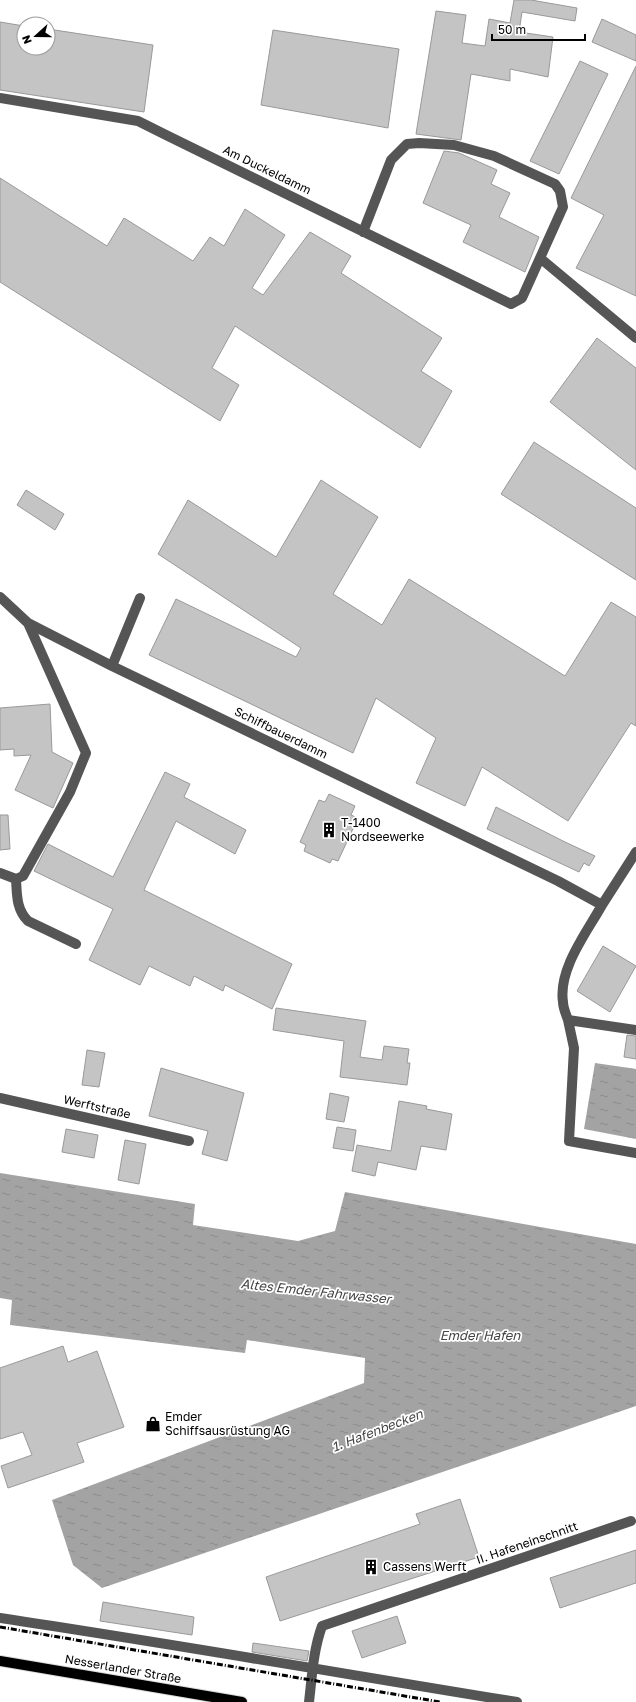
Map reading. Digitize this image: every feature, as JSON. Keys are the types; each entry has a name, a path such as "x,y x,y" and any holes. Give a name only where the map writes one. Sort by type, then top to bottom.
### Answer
{"main road":[{"name":"Nesserlander Straße","path":"0,1661 206,1699 242,1702"}],"street":[{"name":"Am Duckeldamm","path":"0,98 138,121 511,304 522,298 540,258"},
{"path":"363,232 391,160 407,144 418,143 454,145 494,156 555,184 560,191 563,207 540,258 636,338"},
{"path":"112,666 140,598"},
{"name":"Schiffbauerdamm","path":"1,600 28,623 112,666 558,881 602,905"},
{"path":"0,873 16,879 23,876 70,792 86,753 28,623"},
{"path":"636,852 602,905 569,963 563,984 562,1002 568,1020 574,1048 569,1141 636,1153"},
{"path":"16,879 18,908 22,915 28,921 76,944"},
{"path":"568,1020 636,1030"},
{"name":"Werftstraße","path":"0,1098 189,1141"},
{"name":"II. Hafeneinschnitt","path":"309,1702 317,1640 322,1626 631,1521"},
{"path":"0,1618 148,1640 313,1669 517,1702"}],"water":[{"path":"595,1063 636,1069 636,1139 584,1129"},
{"name":"Emder Hafen","path":"0,1173 195,1204 193,1225 298,1241 335,1231 345,1192 636,1244 636,1406 102,1588 73,1565 52,1500 364,1383 365,1358 247,1340 245,1353 10,1325 12,1300 0,1298"}],"building":[{"path":"514,0 531,0 577,8 575,21 522,12 519,32 553,37 548,77 510,69 510,81 471,74 461,140 416,134 436,11 466,15 462,43 485,46 489,19 510,23"},
{"path":"602,19 636,35 636,61 592,42"},
{"path":"0,22 16,25 16,56 56,56 56,30 153,45 144,112 0,90"},
{"path":"273,30 399,49 388,128 261,105"},
{"path":"580,61 608,74 559,174 530,161"},
{"path":"636,66 636,296 576,268 604,215 571,198"},
{"path":"444,151 459,153 497,170 491,184 510,193 499,217 539,237 525,272 463,242 471,225 423,203"},
{"path":"0,178 107,246 124,218 193,261 210,237 224,246 245,209 285,235 252,288 263,295 310,232 351,256 341,273 442,338 421,371 452,391 420,448 235,326 212,368 239,385 220,421 0,282"},
{"path":"597,338 636,368 636,470 550,402"},
{"path":"534,442 636,508 636,580 501,494"},
{"path":"321,480 378,517 333,594 382,625 409,579 565,676 611,602 636,617 636,726 631,723 568,821 482,767 465,806 416,783 436,738 376,698 353,753 149,655 176,599 296,657 301,648 158,554 188,500 276,557"},
{"path":"26,490 64,514 55,530 17,505"},
{"path":"50,704 52,752 73,763 53,808 15,790 31,755 14,756 14,749 0,750 0,708"},
{"path":"165,772 190,784 184,797 246,830 235,854 176,821 144,890 292,964 272,1009 225,985 223,991 194,976 190,986 149,966 140,985 89,960 113,909 34,871 48,844 113,877"},
{"name":"T-1400 Nordseewerke","path":"329,794 355,806 351,815 358,818 338,861 332,859 330,863 304,851 306,845 300,842 319,800 325,802"},
{"path":"496,807 595,856 589,866 584,863 579,872 487,829"},
{"path":"0,815 8,815 10,849 0,850"},
{"path":"603,946 636,966 610,1012 577,991"},
{"path":"276,1008 366,1021 360,1057 382,1060 384,1046 409,1049 407,1063 410,1063 407,1085 340,1077 344,1041 273,1030"},
{"path":"627,1035 636,1036 636,1059 624,1057"},
{"path":"87,1050 105,1053 99,1087 82,1085"},
{"path":"161,1068 244,1093 227,1161 202,1154 208,1131 149,1116"},
{"path":"330,1093 349,1097 344,1122 326,1119"},
{"path":"399,1101 427,1106 426,1109 452,1114 446,1150 421,1146 416,1170 378,1162 375,1176 352,1171 357,1145 391,1151"},
{"path":"337,1127 356,1130 353,1151 333,1148"},
{"path":"66,1129 98,1135 94,1158 62,1152"},
{"path":"125,1140 146,1144 139,1184 118,1180"},
{"path":"63,1346 68,1362 97,1351 124,1427 77,1443 84,1462 8,1488 1,1466 32,1455 23,1432 0,1439 0,1368"},
{"name":"Cassens Werft","path":"460,1499 479,1557 280,1621 266,1577 420,1524 416,1514"},
{"path":"636,1550 636,1583 560,1608 550,1578"},
{"path":"103,1602 194,1617 192,1635 100,1621"},
{"path":"397,1616 406,1643 362,1658 352,1631"},
{"path":"253,1643 309,1651 307,1661 252,1652"}],"railway":[{"path":"0,1627 440,1702"}],"place":[{"name":"T-1400 Nordseewerke","path":"329,830"},
{"name":"Emder Schiffsausrüstung AG","path":"153,1424"},
{"name":"Cassens Werft","path":"371,1567"}],"water label":[{"name":"Altes Emder Fahrwasser","path":"316,1291"},
{"name":"1. Hafenbecken","path":"377,1430"}]}
